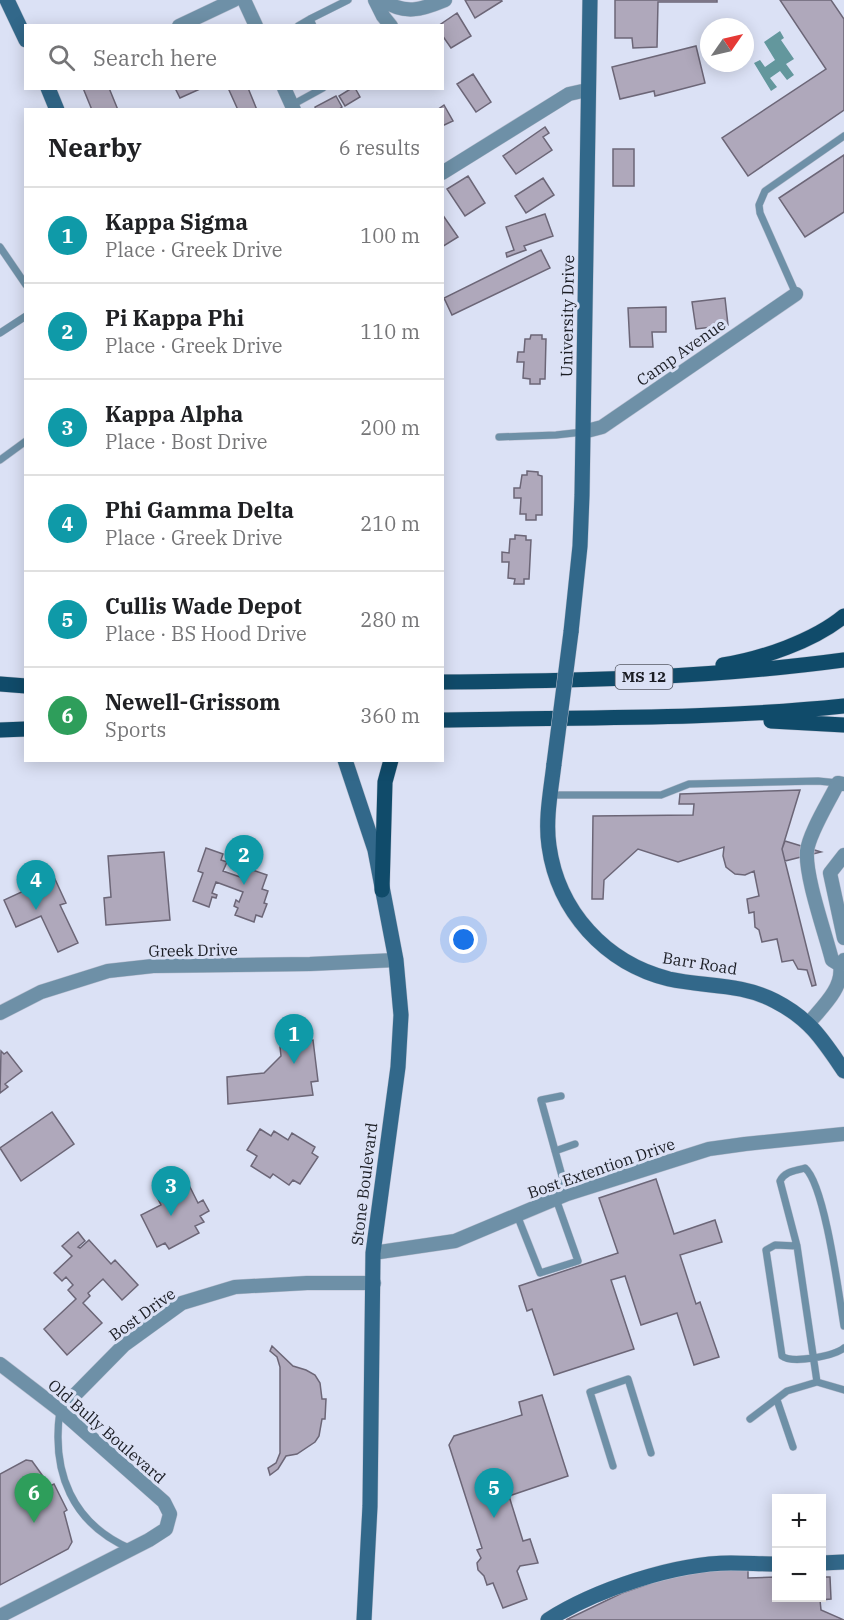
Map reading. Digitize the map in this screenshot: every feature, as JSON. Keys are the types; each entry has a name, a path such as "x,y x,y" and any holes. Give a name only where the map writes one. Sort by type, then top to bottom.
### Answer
{"main road":[{"path":"648,677 730,664 773,652 819,633 844,616"},
{"name":"MS 12","path":"444,682 580,681 773,670 844,660"},
{"path":"0,684 24,686"},
{"path":"444,720 693,717 844,706"},
{"path":"693,717 844,725"},
{"path":"444,726 459,720"},
{"path":"0,730 24,729"},
{"path":"382,890 385,782 391,762"}],"street":[{"path":"7,0 24,36"},
{"path":"183,24 234,0"},
{"path":"244,0 255,24"},
{"path":"375,0 389,24"},
{"path":"382,0 407,16 445,0"},
{"name":"University Drive","path":"571,632 580,546 590,0"},
{"path":"49,90 56,108"},
{"path":"285,90 293,107"},
{"path":"444,172 569,93 587,90"},
{"name":"Camp Avenue","path":"583,432 602,427 796,294"},
{"name":"Barr Road","path":"571,632 550,795 548,837 557,879 569,906 579,921 599,942 624,960 647,972 679,981 732,986 756,992 784,1006 818,1033 844,1071"},
{"name":"Stone Boulevard","path":"346,762 375,850 396,960 401,1015 398,1067 373,1253 370,1506 364,1620"},
{"path":"808,1024 839,985 841,973 842,962 832,960 809,876 807,852 808,843 841,784"},
{"path":"809,876 830,873 844,855"},
{"path":"830,873 844,938"},
{"name":"Greek Drive","path":"0,1013 41,992 108,971 153,966 310,964 396,960"},
{"name":"Bost Extention Drive","path":"373,1253 455,1241 562,1197 709,1149 844,1134"},
{"name":"Bost Drive","path":"60,1410 124,1345 183,1303 235,1287 307,1283 374,1283"},
{"name":"Old Bully Boulevard","path":"0,1364 60,1410 164,1502 170,1514 166,1529 0,1616"},
{"path":"826,1563 844,1562"},
{"path":"548,1620 580,1601 629,1583 669,1572 730,1563 772,1564"}],"lane":[{"path":"312,22 348,0"},
{"path":"293,107 319,90"},
{"path":"796,294 760,213 759,205 762,196 776,181 844,136"},
{"path":"0,247 24,282"},
{"path":"0,333 24,317"},
{"path":"499,437 583,432"},
{"path":"0,460 24,442"},
{"path":"550,795 661,795 689,784 818,781 841,784"},
{"path":"517,1215 540,1273 578,1261 562,1197 555,1151 541,1100 561,1096"},
{"path":"555,1151 575,1144"},
{"path":"817,1382 797,1246 780,1181 788,1173 805,1168 814,1180 827,1228 844,1326"},
{"path":"797,1246 776,1245 766,1250 782,1356 786,1360 814,1357 840,1351 844,1347"},
{"path":"613,1466 590,1392 628,1378 651,1453"},
{"path":"750,1419 787,1391 817,1382 844,1390"},
{"path":"777,1400 793,1447"},
{"path":"60,1410 56,1432 59,1462 65,1485 76,1506 100,1533 131,1549"}],"shaded area":[{"path":"780,31 784,38 781,40 794,59 786,64 794,75 787,80 780,71 770,78 777,87 771,91 754,63 760,60 765,67 775,60 764,42"}],"building":[{"path":"465,0 501,0 502,1 475,18"},
{"path":"615,0 717,0 717,2 658,2 657,47 633,48 632,38 615,38"},
{"path":"780,0 831,0 844,19 844,110 748,176 722,138 826,69"},
{"path":"457,13 471,36 451,48 444,38 444,24 441,24"},
{"path":"696,46 700,72 702,72 705,83 655,96 654,91 620,99 612,67"},
{"path":"473,74 491,102 476,112 457,84"},
{"path":"84,90 110,90 117,108 91,108"},
{"path":"176,90 198,90 180,98"},
{"path":"229,90 249,90 256,108 237,108"},
{"path":"349,90 356,90 360,97 345,106 339,96"},
{"path":"336,96 342,107 315,108"},
{"path":"444,105 453,121 444,125 444,108 440,108"},
{"path":"545,127 549,133 543,137 552,150 516,174 503,156"},
{"path":"613,149 634,149 634,186 613,186"},
{"path":"844,155 844,212 805,237 779,198"},
{"path":"468,176 485,203 465,216 447,189"},
{"path":"543,178 554,195 526,213 515,196"},
{"path":"545,214 553,236 524,246 526,250 507,257 506,253 514,250 506,227"},
{"path":"444,217 458,237 444,246"},
{"path":"541,250 550,268 452,315 444,298"},
{"path":"725,298 728,325 696,329 692,302"},
{"path":"666,307 666,332 652,332 653,347 630,347 628,308"},
{"path":"531,335 542,335 542,339 546,339 545,379 540,379 540,384 530,384 530,379 523,378 524,362 517,362 518,352 524,352 525,339 530,339"},
{"path":"527,471 538,472 538,475 542,476 542,515 536,515 536,520 526,520 526,514 520,514 521,498 514,498 514,488 520,488 522,475 527,475"},
{"path":"515,535 526,536 526,540 531,540 529,579 524,579 524,584 514,584 515,579 508,578 509,562 502,562 502,552 509,553 510,539 515,539"},
{"path":"800,790 782,849 816,985 812,986 807,970 798,969 793,960 782,962 777,939 762,942 759,930 755,927 754,912 749,913 747,899 759,896 754,871 745,875 735,874 726,867 723,856 724,847 678,862 638,849 604,880 603,899 592,899 593,816 693,815 694,804 679,804 680,794"},
{"path":"785,841 821,852 785,861 782,849"},
{"path":"206,848 223,854 221,860 227,862 223,871 243,878 247,868 267,875 262,889 268,891 264,903 267,904 262,917 256,915 254,922 235,915 238,908 234,906 236,900 239,902 243,892 216,882 212,893 217,895 216,898 212,897 209,907 193,901 203,873 198,871"},
{"path":"164,852 170,920 106,925 104,898 111,897 108,856"},
{"path":"54,877 66,903 60,905 78,943 58,952 41,916 16,927 4,900"},
{"path":"299,1027 301,1042 313,1040 318,1081 311,1082 313,1095 228,1104 227,1077 264,1073 281,1056 280,1047 283,1046 280,1030"},
{"path":"1,1051 4,1054 7,1052 22,1071 5,1084 8,1087 0,1093"},
{"path":"52,1112 74,1144 21,1181 0,1148"},
{"path":"260,1129 271,1136 274,1131 288,1140 292,1133 315,1147 312,1153 318,1157 300,1184 293,1180 289,1185 273,1174 270,1178 251,1166 257,1156 247,1150"},
{"path":"656,1179 674,1234 715,1220 722,1242 680,1255 696,1304 700,1302 719,1357 694,1365 677,1313 641,1325 625,1276 611,1280 634,1349 554,1375 532,1309 527,1311 519,1286 618,1253 599,1198"},
{"path":"188,1183 198,1203 203,1200 209,1211 200,1216 204,1222 195,1226 199,1233 169,1249 165,1243 157,1247 141,1215 161,1205 157,1197"},
{"path":"78,1232 85,1241 78,1247 80,1248 89,1240 111,1264 115,1260 138,1285 122,1300 103,1279 88,1293 90,1296 83,1303 102,1323 67,1355 44,1329 76,1299 68,1290 73,1285 66,1277 62,1281 54,1273 72,1256 62,1246"},
{"path":"272,1346 293,1366 315,1375 320,1383 322,1399 326,1399 325,1419 322,1419 319,1436 315,1442 297,1454 286,1456 278,1469 270,1475 268,1468 276,1463 280,1453 280,1367 277,1357 270,1351"},
{"path":"542,1395 568,1476 509,1496 523,1541 530,1539 538,1563 520,1566 517,1571 527,1599 503,1608 493,1583 487,1585 484,1576 478,1570 477,1563 481,1558 477,1550 482,1548 449,1445 454,1436 522,1415 519,1402"},
{"path":"26,1460 32,1461 50,1486 54,1484 67,1510 64,1512 72,1542 68,1549 0,1585 0,1474"},
{"path":"748,1566 748,1578 772,1577 772,1602 820,1602 821,1610 844,1620 566,1620 622,1593 684,1574"},
{"path":"826,1577 830,1577 831,1599 826,1599"}],"place":[{"name":"Pi Kappa Phi","path":"244,885"},
{"name":"Phi Gamma Delta","path":"36,910"},
{"name":"Kappa Sigma","path":"294,1064"},
{"name":"Kappa Alpha","path":"171,1216"},
{"name":"Cullis Wade Depot","path":"494,1518"},
{"name":"Newell-Grissom","path":"34,1523"}]}
